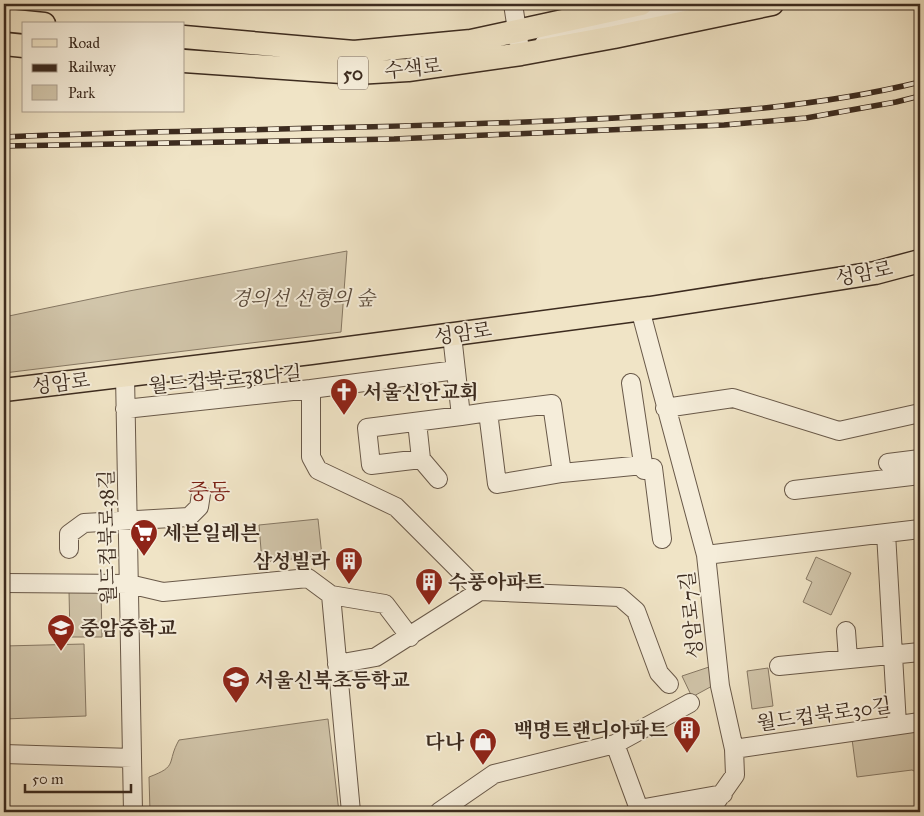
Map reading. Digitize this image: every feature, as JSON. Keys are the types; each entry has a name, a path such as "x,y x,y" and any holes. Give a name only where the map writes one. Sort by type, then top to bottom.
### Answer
{"main road":[{"name":"수색로","path":"185,37 354,52 471,41 641,4"},
{"name":"수색로","path":"185,61 356,73 443,66 669,27 772,4"},
{"path":"4,20 24,22"},
{"path":"4,44 22,46"},
{"name":"성암로","path":"4,390 640,309 875,273 920,261"}],"street":[{"path":"513,4 521,54 571,32 684,4"},
{"name":"성암로7길","path":"640,309 706,556 720,686 734,749 735,775 709,812"},
{"path":"452,334 461,416"},
{"path":"311,389 456,370"},
{"name":"월드컵북로38길","path":"125,375 133,812"},
{"path":"631,383 662,539"},
{"name":"월드컵북로38나길","path":"125,409 311,389 311,457 318,470 380,497 396,507 480,591"},
{"path":"665,408 733,398 838,430 920,413"},
{"path":"421,459 371,465 367,428 552,404 562,473"},
{"path":"488,412 497,484 562,473 680,464"},
{"path":"417,422 421,459 438,478"},
{"path":"888,463 920,459"},
{"path":"794,490 920,475"},
{"path":"69,549 69,534 84,523 189,517 199,507 200,494"},
{"path":"706,556 920,529"},
{"path":"886,532 897,725"},
{"path":"4,583 129,584 163,592 308,578 330,595 385,604 410,636"},
{"path":"337,664 376,657 480,591 620,597 636,611 659,673 669,684"},
{"path":"330,595 351,812"},
{"path":"846,631 848,659"},
{"path":"778,666 920,652"},
{"path":"439,812 494,774 615,744 690,703"},
{"name":"월드컵북로30길","path":"734,749 920,722"},
{"path":"615,744 638,809 723,794"},
{"path":"4,754 132,758"}],"green space":[{"name":"경의선 선형의 숲","path":"347,251 341,332 4,373 4,317 129,291"},
{"path":"318,519 322,556 262,562 259,525"},
{"path":"816,557 851,573 831,615 803,602 812,582 806,579"},
{"path":"69,591 101,591 102,637 70,637"},
{"path":"84,644 86,716 4,719 4,646"},
{"path":"712,666 714,685 692,697 682,676"},
{"path":"768,668 773,706 752,709 747,671"},
{"path":"328,719 339,812 150,812 149,777 168,767 179,740"},
{"path":"920,731 920,774 912,770 857,777 852,739"}],"railway":[{"path":"4,137 501,123 659,116 791,105 834,99 920,82"},
{"path":"4,146 394,139 724,125 806,118 920,96"}],"place":[{"name":"서울신안교회","path":"344,416"},
{"name":"세븐일레븐","path":"144,557"},
{"name":"삼성빌라","path":"349,585"},
{"name":"수풍아파트","path":"429,606"},
{"name":"중암중학교","path":"61,652"},
{"name":"서울신북초등학교","path":"236,704"},
{"name":"백명트랜디아파트","path":"687,754"},
{"name":"다나","path":"483,766"}],"district":[{"name":"중동","path":"209,491"}]}
